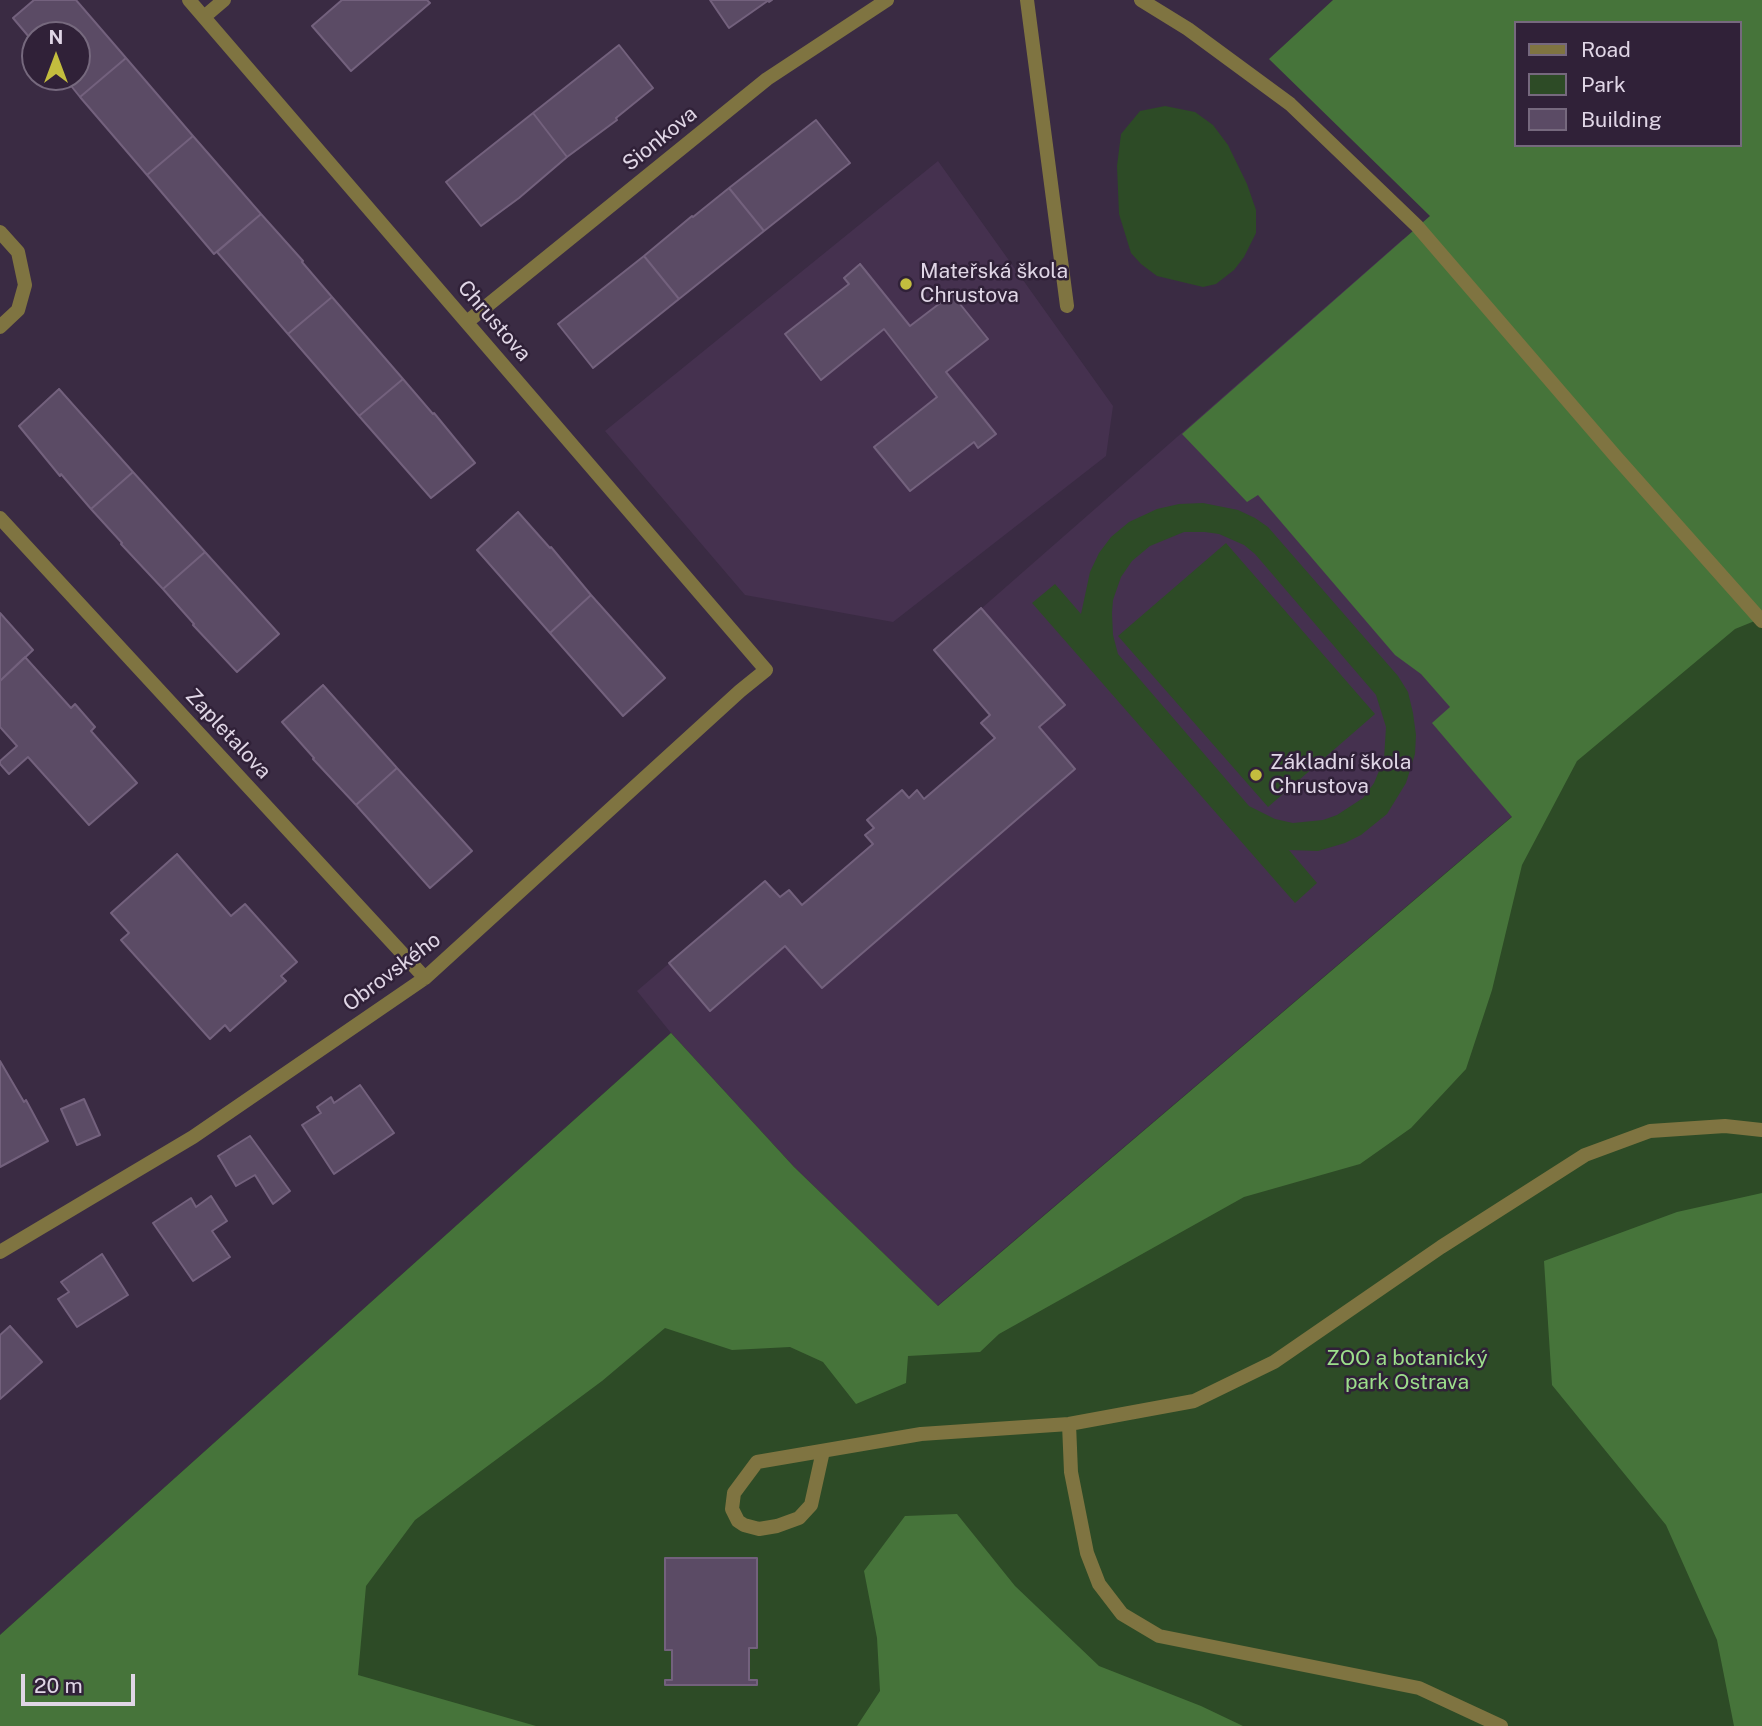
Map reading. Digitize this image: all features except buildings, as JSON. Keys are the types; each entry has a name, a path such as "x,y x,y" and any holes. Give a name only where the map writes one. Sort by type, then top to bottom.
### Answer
{"street":[{"name":"Chrustova","path":"189,0 766,670"},
{"path":"204,17 224,0"},
{"name":"Sionkova","path":"467,322 767,79 887,0"},
{"path":"1027,0 1067,306"},
{"path":"1141,0 1188,29 1290,104 1417,226 1762,621"},
{"path":"0,233 18,252 25,285 18,310 0,327"},
{"name":"Zapletalova","path":"0,518 425,978"},
{"name":"Obrovského","path":"0,1252 193,1137 425,978 766,670"},
{"path":"823,1451 811,1506 799,1518 759,1529 738,1521 732,1509 734,1493 757,1462 921,1434 1069,1424 1194,1401 1274,1362 1441,1247 1585,1154 1650,1131 1725,1126 1762,1130"},
{"path":"1069,1424 1072,1472 1087,1553 1099,1584 1122,1614 1159,1636 1419,1688 1501,1726"}],"shaded area":[{"name":"Mateřská škola Chrustova","path":"938,161 1113,406 1106,456 893,622 745,595 605,431"},
{"name":"Základní škola Chrustova","path":"1403,239 1577,761 937,1306 794,1167 671,1033 637,991 765,881 779,897 789,890 802,904 872,844 865,835 874,828 867,820 902,790 909,798 917,790 925,798 994,738 981,723 990,715 934,650"}],"green space":[{"path":"1333,0 1762,0 1762,618 1735,629 1577,761 1522,865 1492,990 1466,1069 1411,1128 1360,1164 1244,1197 999,1334 980,1352 908,1356 906,1383 856,1404 823,1362 790,1347 732,1350 665,1328 602,1381 415,1520 366,1586 358,1675 536,1726 0,1726 0,1635 671,1033 794,1167 938,1306 1512,817 1432,723 1450,707 1421,674 1395,655 1258,495 1247,502 1182,434 1430,216 1269,59"},
{"name":"ZOO a botanický park Ostrava","path":"1762,0 1762,1726 0,1726 0,1635 671,1033 794,1167 938,1306 1577,761 1515,147 1741,147 1741,21"},
{"path":"1165,106 1195,112 1213,125 1228,145 1256,210 1256,233 1244,257 1234,270 1216,284 1203,287 1157,276 1131,253 1119,214 1117,166 1121,134 1140,111"},
{"path":"1203,503 1238,510 1268,527 1398,676 1408,692 1416,735 1415,754 1406,783 1387,814 1361,835 1318,851 1289,850 1317,883 1295,903 1032,603 1055,584 1081,614 1090,572 1111,537 1129,522 1157,509 1179,504","holes":["1184,532 1219,534 1244,545 1255,554 1376,695 1386,727 1384,759 1374,783 1363,798 1337,815 1323,820 1293,823 1275,819 1249,806 1118,654 1113,635 1113,600 1121,577 1132,561 1150,546"]},
{"path":"1226,543 1375,714 1268,807 1118,636"},
{"path":"1762,1193 1762,1726 1734,1726 1717,1640 1666,1525 1552,1385 1544,1261 1677,1212"},
{"path":"957,1514 1015,1586 1099,1666 1201,1706 1243,1726 857,1726 880,1691 877,1638 864,1571 905,1516"}],"place":[{"name":"Mateřská škola Chrustova","path":"906,284"},
{"name":"Základní škola Chrustova","path":"1256,775"}]}
